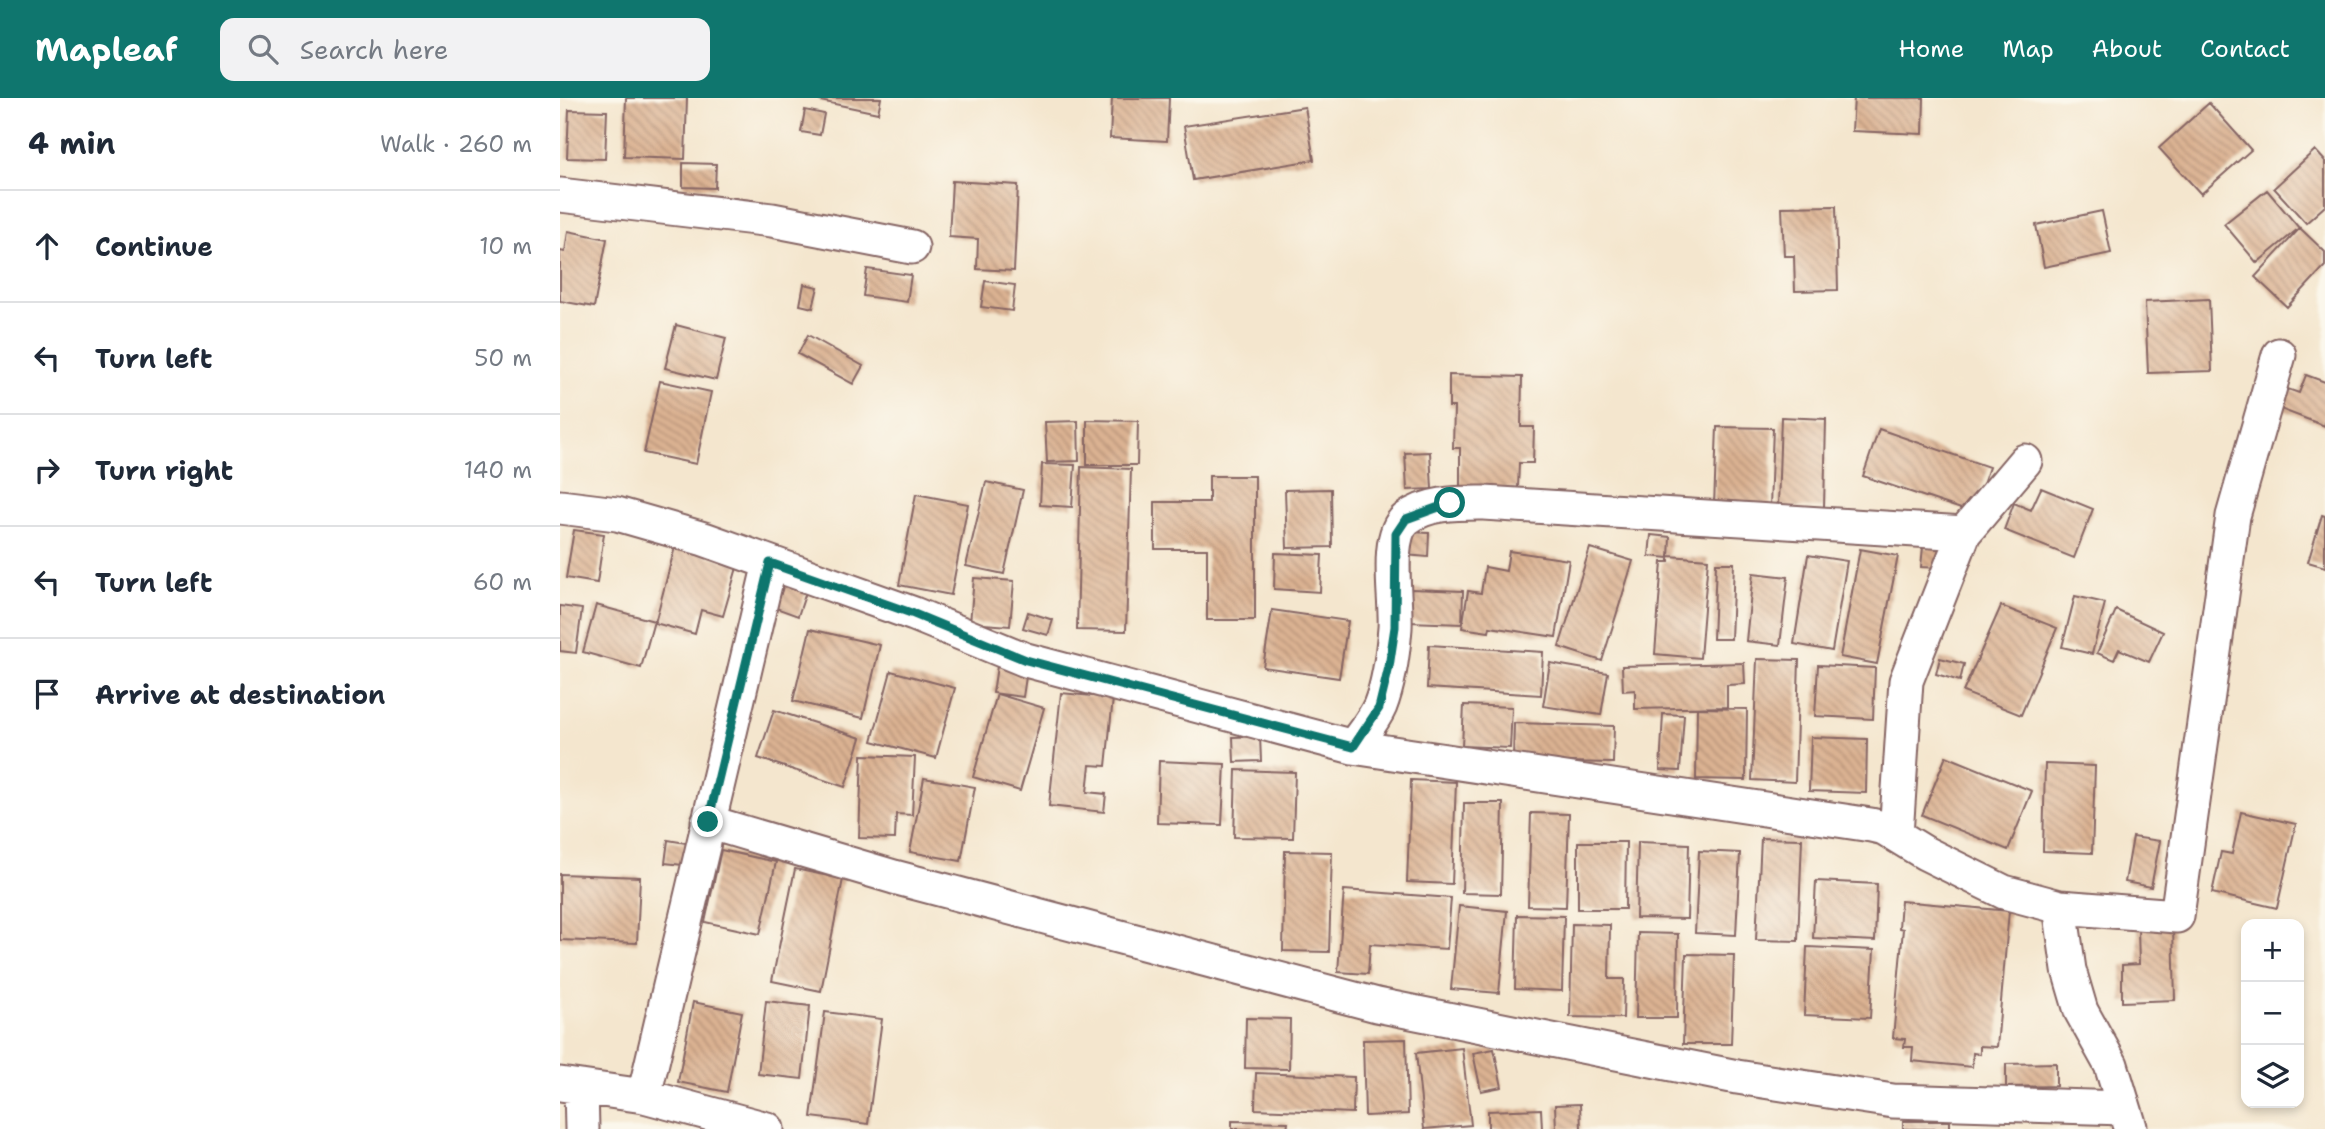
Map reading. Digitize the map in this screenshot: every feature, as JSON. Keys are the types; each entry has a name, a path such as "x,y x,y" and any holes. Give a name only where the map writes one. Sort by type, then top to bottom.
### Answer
{"street":[{"path":"560,195 772,220 912,247"},
{"path":"560,507 617,514 704,539 914,614 1026,660 1353,747 1871,825 1896,835 1924,853 2004,892 2060,907 2177,916 2233,516 2278,355"},
{"path":"1896,835 1906,681 1965,533 2025,461"},
{"path":"1353,747 1379,708 1389,667 1395,627 1396,534 1406,519 1429,509 1450,503 1484,503 1965,533"},
{"path":"644,1096 770,563"},
{"path":"708,822 894,877 1391,1008 1737,1077 1893,1101 2128,1118 2111,1065 2081,1011 2069,970 2060,907"},
{"path":"582,1129 570,1085 644,1096 767,1129"}],"building":[{"path":"626,98 687,98 685,159 624,157"},
{"path":"820,98 881,98 878,113 820,101"},
{"path":"1112,98 1169,98 1167,141 1110,138"},
{"path":"1854,98 1924,98 1923,134 1852,131"},
{"path":"2209,103 2251,150 2201,194 2159,148"},
{"path":"1305,107 1314,160 1193,180 1184,126"},
{"path":"569,110 607,111 605,159 567,158"},
{"path":"805,110 824,114 820,135 801,132"},
{"path":"2315,150 2325,161 2325,206 2306,223 2274,188"},
{"path":"683,163 716,164 715,188 683,187"},
{"path":"952,181 1018,185 1014,271 977,269 978,239 949,237"},
{"path":"2267,190 2299,228 2257,263 2224,224"},
{"path":"1836,206 1838,290 1795,291 1794,256 1784,256 1782,207"},
{"path":"2102,211 2111,253 2044,267 2036,225"},
{"path":"2300,228 2325,252 2325,266 2287,307 2255,277"},
{"path":"568,231 607,239 594,307 560,301 560,251 565,252"},
{"path":"867,269 911,275 907,302 863,296"},
{"path":"985,281 1015,285 1012,311 981,307"},
{"path":"804,284 818,287 813,308 800,305"},
{"path":"2209,299 2212,371 2148,373 2145,302"},
{"path":"676,325 726,338 716,380 665,368"},
{"path":"808,335 863,366 853,384 798,354"},
{"path":"1449,375 1522,377 1521,427 1534,427 1533,463 1519,463 1518,488 1460,487 1460,448 1453,448 1454,407 1449,407"},
{"path":"2306,375 2325,382 2325,426 2275,407 2282,387 2299,393"},
{"path":"660,381 711,392 696,464 644,453"},
{"path":"1781,417 1826,419 1824,508 1778,507"},
{"path":"1087,420 1138,421 1137,465 1087,465"},
{"path":"1078,421 1079,461 1047,462 1045,422"},
{"path":"1717,427 1773,428 1770,507 1714,506"},
{"path":"1879,429 1989,467 1973,513 1863,476"},
{"path":"1430,452 1432,489 1407,490 1405,453"},
{"path":"1042,464 1075,465 1072,507 1040,505"},
{"path":"1081,467 1131,469 1126,631 1077,630"},
{"path":"1209,476 1255,476 1255,620 1207,620 1207,549 1155,549 1155,502 1209,502"},
{"path":"986,482 1023,490 1004,574 966,566"},
{"path":"2041,488 2093,509 2074,558 2004,530 2014,503 2031,510"},
{"path":"1331,489 1332,547 1287,548 1285,490"},
{"path":"916,494 968,504 951,595 899,585"},
{"path":"2322,515 2325,516 2325,567 2308,562"},
{"path":"574,530 604,534 597,583 566,578"},
{"path":"1407,532 1429,533 1428,557 1405,555"},
{"path":"1651,535 1670,537 1669,558 1649,556"},
{"path":"675,547 738,564 723,616 701,610 695,634 655,623"},
{"path":"1923,547 1942,549 1940,568 1921,567"},
{"path":"1590,548 1633,561 1602,661 1559,647"},
{"path":"1860,549 1898,556 1877,664 1840,657"},
{"path":"1509,551 1569,560 1556,637 1490,627 1489,632 1462,628 1468,591 1481,593 1485,567 1506,571"},
{"path":"1275,553 1322,555 1320,592 1274,589"},
{"path":"1808,555 1847,561 1832,651 1794,644"},
{"path":"1669,556 1708,559 1700,658 1655,654 1662,562 1669,562"},
{"path":"1716,563 1734,563 1731,639 1713,639"},
{"path":"1753,573 1788,577 1780,645 1746,641"},
{"path":"974,578 1014,581 1010,626 970,623"},
{"path":"784,584 806,592 798,616 776,608"},
{"path":"1411,589 1463,591 1462,624 1410,622"},
{"path":"2075,596 2105,603 2092,654 2062,647"},
{"path":"596,605 654,621 641,668 583,652"},
{"path":"560,606 582,609 576,653 560,651"},
{"path":"2001,606 2057,628 2021,715 1963,692"},
{"path":"1272,610 1348,621 1339,678 1263,667"},
{"path":"2116,610 2163,632 2149,662 2119,649 2114,660 2097,653"},
{"path":"1028,612 1053,620 1048,635 1023,628"},
{"path":"810,629 880,645 863,718 793,701"},
{"path":"1429,645 1543,652 1541,695 1427,688"},
{"path":"1940,658 1964,664 1960,681 1936,674"},
{"path":"1757,659 1799,660 1795,782 1752,780"},
{"path":"1550,663 1608,673 1601,715 1543,706"},
{"path":"1744,663 1745,684 1727,685 1727,707 1635,709 1635,690 1623,691 1622,666"},
{"path":"1818,665 1875,668 1873,719 1815,716"},
{"path":"997,666 1027,670 1023,697 993,693"},
{"path":"891,671 955,688 936,758 872,741"},
{"path":"1061,693 1113,698 1106,766 1090,765 1087,792 1106,794 1104,812 1049,806"},
{"path":"997,694 1044,708 1020,791 973,777"},
{"path":"1464,705 1512,707 1510,748 1462,746"},
{"path":"1697,708 1747,709 1746,780 1696,779"},
{"path":"774,710 861,738 845,787 758,758"},
{"path":"1663,714 1684,715 1680,771 1660,770"},
{"path":"1514,723 1614,726 1613,763 1513,761"},
{"path":"1260,736 1261,761 1234,762 1233,737"},
{"path":"1811,737 1867,739 1866,793 1809,791"},
{"path":"862,755 915,757 912,815 896,814 895,839 859,838"},
{"path":"1946,756 2032,791 2008,850 1922,815"},
{"path":"1159,761 1225,764 1222,825 1157,823"},
{"path":"2045,764 2095,766 2092,853 2043,851"},
{"path":"1236,770 1295,772 1293,838 1234,837"},
{"path":"924,778 975,787 961,861 910,852"},
{"path":"1411,780 1456,782 1452,884 1407,882"},
{"path":"1464,803 1503,803 1501,894 1462,893"},
{"path":"2241,812 2296,824 2277,908 2212,893 2221,852 2232,854"},
{"path":"1531,813 1569,814 1566,907 1528,906"},
{"path":"2133,837 2160,841 2151,887 2125,882"},
{"path":"1761,838 1802,839 1798,941 1756,940"},
{"path":"668,840 686,843 683,865 665,863"},
{"path":"1578,842 1626,842 1625,909 1578,909"},
{"path":"1638,842 1689,844 1687,919 1636,918"},
{"path":"721,850 776,862 760,934 705,922"},
{"path":"1285,851 1332,852 1329,952 1283,951"},
{"path":"1699,851 1740,853 1736,935 1695,933"},
{"path":"795,869 843,879 821,991 772,981"},
{"path":"560,874 640,877 637,943 560,940"},
{"path":"1816,881 1877,884 1875,941 1813,938"},
{"path":"1344,890 1451,898 1447,949 1370,944 1368,974 1338,972"},
{"path":"1901,901 2009,911 1997,1047 1980,1046 1980,1054 1973,1053 1972,1067 1912,1061 1913,1047 1904,1047 1905,1039 1893,1038 1903,929 1899,928"},
{"path":"1459,906 1507,911 1499,993 1451,989"},
{"path":"1517,915 1564,916 1562,991 1515,989"},
{"path":"1572,924 1610,925 1609,979 1624,979 1623,1018 1570,1017"},
{"path":"2173,927 2175,1000 2122,1002 2122,965 2139,964 2138,929"},
{"path":"1638,933 1678,934 1677,1018 1636,1018"},
{"path":"1807,947 1874,950 1870,1018 1804,1015"},
{"path":"1686,954 1734,955 1731,1044 1683,1044"},
{"path":"766,1001 810,1006 802,1079 758,1074"},
{"path":"693,1002 742,1012 727,1092 678,1082"},
{"path":"825,1012 882,1019 868,1124 811,1117"},
{"path":"1246,1018 1290,1019 1289,1069 1245,1068"},
{"path":"1406,1039 1408,1114 1365,1116 1363,1040"},
{"path":"1462,1048 1471,1125 1424,1129 1416,1053"},
{"path":"1494,1049 1502,1087 1481,1091 1473,1053"},
{"path":"2056,1063 2056,1086 2006,1087 2006,1064"},
{"path":"1256,1073 1354,1077 1353,1113 1255,1109"},
{"path":"1580,1104 1581,1129 1556,1129 1555,1105"},
{"path":"1541,1109 1542,1129 1488,1129 1488,1111"},
{"path":"1232,1121 1288,1122 1287,1129 1232,1129"},
{"path":"1903,1121 1950,1121 1950,1129 1903,1129"}],"route":[{"path":"708,822 770,563 914,614 1026,660 1353,747 1379,708 1389,667 1395,627 1396,534 1406,519 1450,503"}]}
